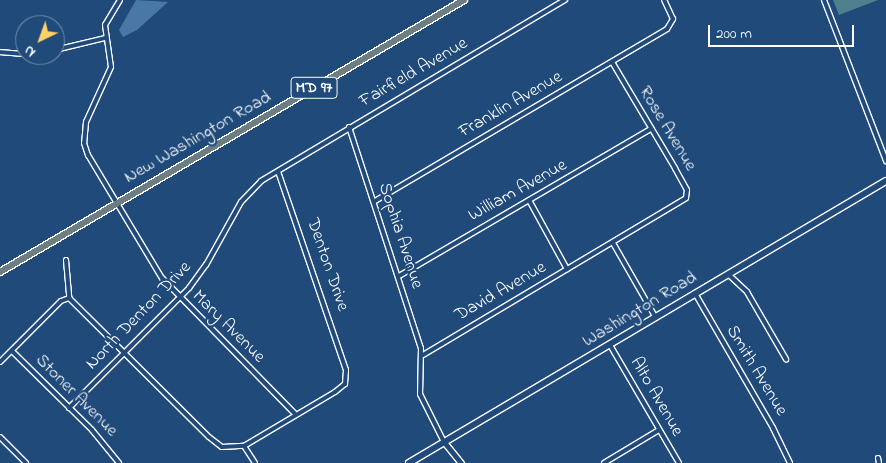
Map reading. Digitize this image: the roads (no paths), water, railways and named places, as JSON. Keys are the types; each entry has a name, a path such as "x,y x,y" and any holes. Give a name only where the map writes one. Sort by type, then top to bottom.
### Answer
{"main road":[{"name":"New Washington Road","path":"0,272 464,0"},
{"name":"Washington Road","path":"409,463 886,181"}],"street":[{"path":"65,48 104,38 105,26 120,0"},
{"name":"Fairfield Avenue","path":"278,171 565,0"},
{"name":"Franklin Avenue","path":"375,201 660,34 673,23 664,0"},
{"path":"824,0 886,161"},
{"name":"Mary Avenue","path":"104,38 111,68 86,122 84,142 88,156 155,268 179,298 295,414"},
{"path":"0,52 15,53"},
{"name":"Rose Avenue","path":"612,62 688,193 674,206"},
{"name":"Sophia Avenue","path":"349,127 375,201 423,355"},
{"name":"William Avenue","path":"399,276 651,129"},
{"name":"North Denton Drive","path":"69,408 179,298 206,265 246,195 278,171"},
{"name":"Denton Drive","path":"278,171 346,370 346,378 339,389 295,414"},
{"path":"529,200 567,269"},
{"name":"David Avenue","path":"423,355 674,206"},
{"path":"614,243 656,318"},
{"path":"66,260 69,298 214,442 227,448 244,446 295,414"},
{"path":"729,275 746,292 786,358"},
{"name":"Smith Avenue","path":"696,295 773,428 790,463"},
{"path":"0,362 61,301 69,298"},
{"name":"Alto Avenue","path":"610,345 679,463"},
{"name":"Stoner Avenue","path":"12,351 69,408 119,463"},
{"path":"423,355 420,394 444,442 461,463"},
{"path":"604,463 660,430"},
{"path":"0,437 26,463"},
{"path":"244,446 255,463"}],"water":[{"path":"136,0 168,2 137,30 123,37 119,30"}]}
